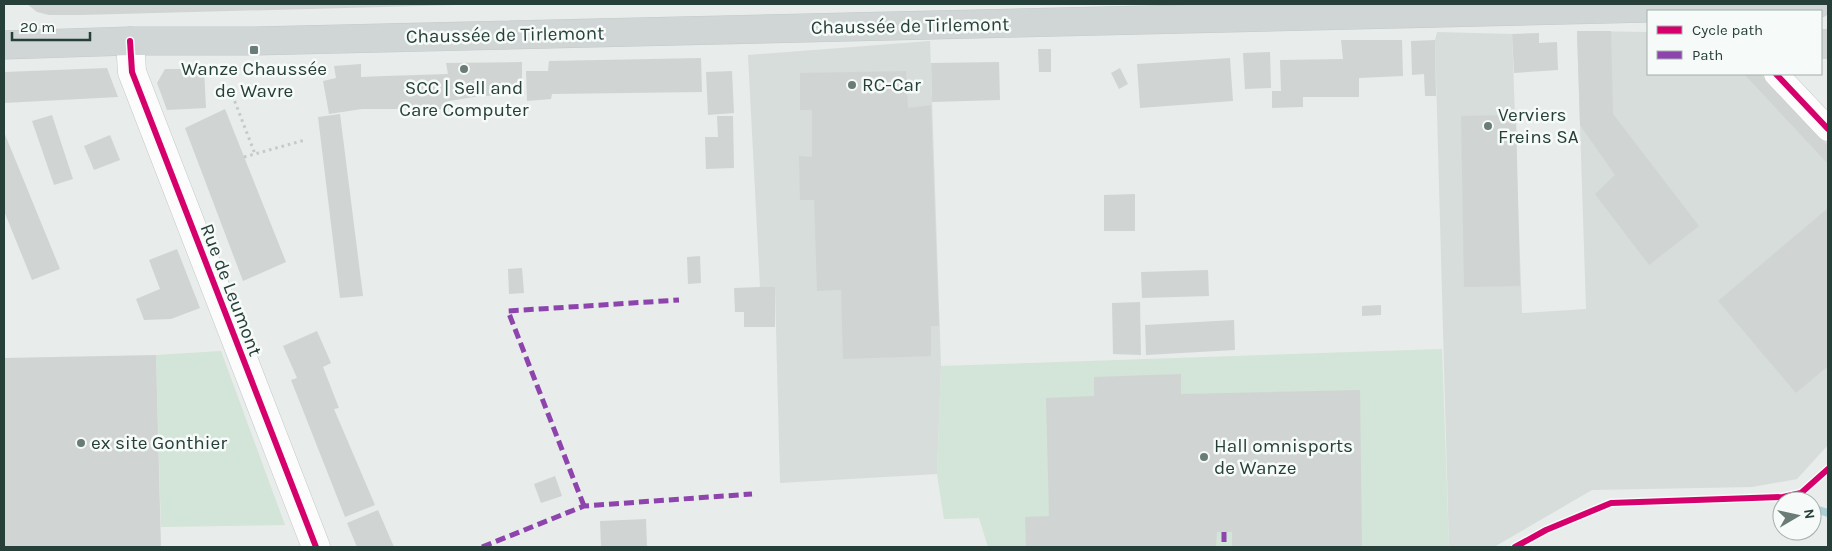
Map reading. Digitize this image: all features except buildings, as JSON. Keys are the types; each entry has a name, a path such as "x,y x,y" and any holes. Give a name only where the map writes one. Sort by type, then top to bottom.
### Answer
{"main road":[{"name":"Chaussée de Tirlemont","path":"1688,10 1816,4"},
{"name":"Chaussée de Tirlemont","path":"4,45 1647,11"}],"street":[{"name":"Rue de Leumont","path":"130,41 132,72 316,547"},
{"path":"1777,75 1828,129"}],"path":[{"path":"230,89 255,154"},
{"path":"244,157 304,140"}],"shaded area":[{"path":"1577,31 1647,32 1647,75 1768,75 1828,141 1828,445 1797,479 1752,487 1592,490 1494,547 1449,547 1435,40 1437,32 1512,34 1522,313 1586,309"},
{"path":"930,41 941,366 937,474 780,483 775,288 760,287 748,55"}],"green space":[{"path":"1442,349 1449,547 988,547 979,518 944,519 937,474 941,366"},
{"path":"221,351 285,525 161,527 156,355"}],"waterway":[{"path":"1822,511 1828,513"}],"marked path":[{"path":"584,506 508,311 679,300"},
{"path":"482,547 584,506 752,494"},
{"path":"1224,532 1224,547"}],"cycle path":[{"path":"130,41 132,72 316,547"},
{"path":"1777,75 1828,129"},
{"path":"1515,547 1546,530 1611,503 1783,497 1801,493 1828,469"}],"place":[{"name":"Wanze Chaussée de Wavre","path":"254,50"},
{"name":"SCC | Sell and Care Computer","path":"464,69"},
{"name":"RC-Car","path":"852,85"},
{"name":"Verviers Freins SA","path":"1488,126"},
{"name":"ex site Gonthier","path":"81,443"},
{"name":"Hall omnisports de Wanze","path":"1204,457"}]}
